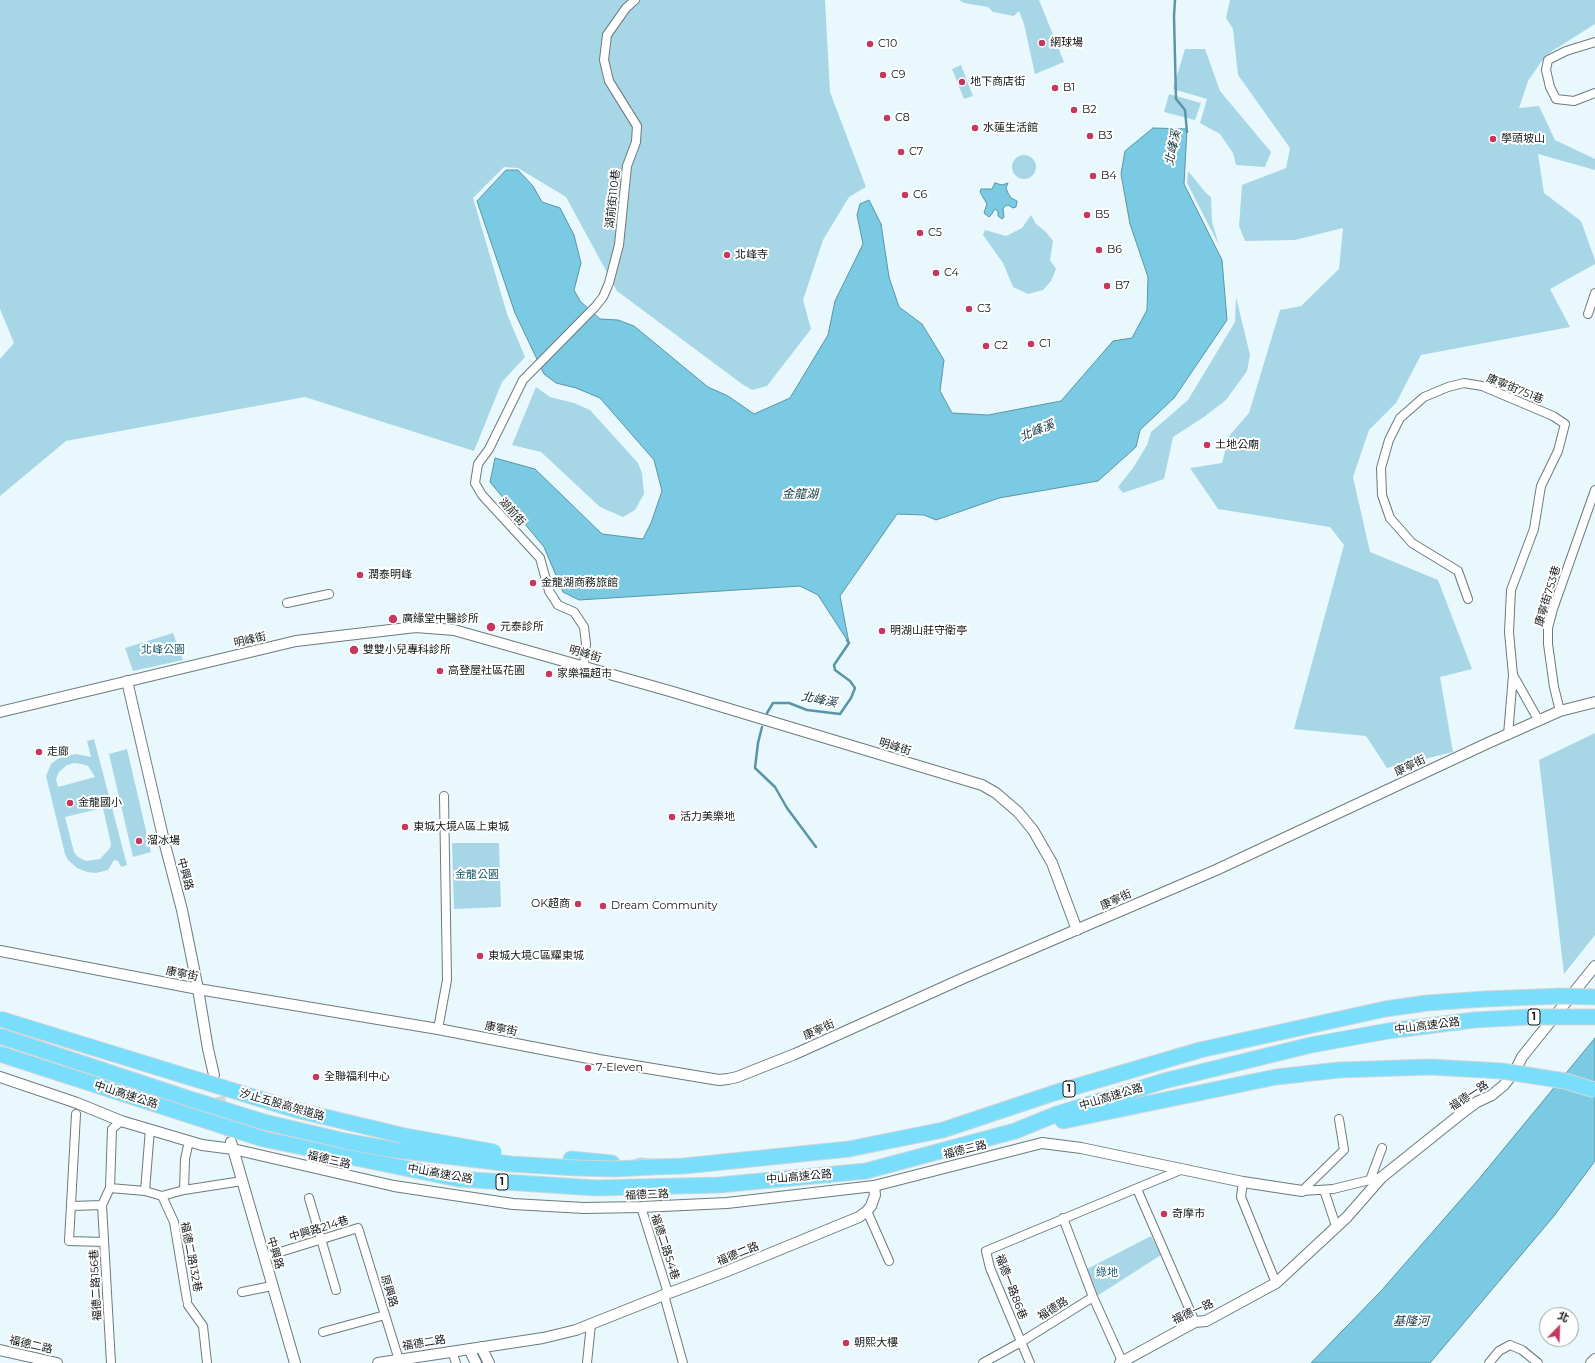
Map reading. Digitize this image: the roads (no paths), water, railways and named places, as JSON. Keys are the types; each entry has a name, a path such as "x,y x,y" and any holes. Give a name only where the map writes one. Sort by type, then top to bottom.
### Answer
{"highway":[{"name":"中山高速公路","path":"0,1036 264,1122 345,1141 395,1150 511,1164 576,1168 653,1167 711,1164 849,1149 943,1130 1054,1093 1200,1050 1385,1009 1427,1003 1484,999 1562,996 1595,997"},
{"name":"中山高速公路","path":"0,1054 263,1139 466,1179 596,1188 719,1185 866,1171 1015,1131 1057,1114 1164,1081 1311,1045 1388,1030 1474,1020 1529,1017 1595,1017"},
{"name":"汐止五股高架道路","path":"0,1020 296,1110 405,1136 483,1151 653,1167"},
{"path":"1015,1131 1276,1077 1339,1070 1430,1067 1502,1071 1565,1081 1595,1090"}],"street":[{"name":"湖前街110巷","path":"535,368 595,307 603,297 609,284 617,251 627,166 636,142 637,126 609,81 604,60 607,36 626,8 635,0"},
{"path":"1595,42 1566,51 1548,60 1546,70 1550,87 1556,99 1574,101 1595,93"},
{"path":"1588,314 1595,293"},
{"name":"湖前街","path":"535,368 523,380 489,449 478,464 475,483 482,495 540,558 549,591 558,605 574,612 584,627 586,644 584,666"},
{"name":"康寧街751巷","path":"1468,599 1458,571 1412,543 1390,518 1382,495 1381,468 1390,440 1400,418 1424,397 1448,387 1464,384 1482,386 1553,416 1565,424 1558,451 1541,486 1534,529 1511,590 1509,632 1513,675 1508,735"},
{"name":"康寧街753巷","path":"1560,711 1554,687 1548,644 1548,628 1553,609 1595,490"},
{"path":"287,603 329,594"},
{"name":"明峰街","path":"0,712 296,641 416,627 454,630 584,666 982,785 996,792 1018,812 1033,830 1052,864 1077,930"},
{"name":"康寧街751巷","path":"1513,675 1539,721"},
{"name":"中興路","path":"127,681 164,841 182,910 214,1075"},
{"name":"康寧街","path":"0,951 198,989 438,1029 606,1061 720,1080 728,1079 737,1077 795,1054 966,977 1216,870 1560,711 1595,702"},
{"path":"438,1029 447,980 444,796"},
{"name":"福德一路","path":"1121,1362 1195,1322 1206,1321 1276,1283 1315,1248 1382,1177 1462,1113 1477,1102 1492,1095 1504,1085 1515,1071 1522,1057 1595,966"},
{"name":"福德三路","path":"0,1077 77,1103 121,1121 202,1145 232,1146 394,1186 513,1204 584,1208 727,1203 874,1186 1042,1143 1081,1148 1243,1182 1302,1191"},
{"path":"76,1114 69,1241 104,1242"},
{"path":"1302,1191 1344,1150 1339,1119"},
{"path":"71,1206 102,1206 110,1188 112,1129 121,1121"},
{"path":"145,1191 150,1130"},
{"path":"184,1190 185,1159 189,1141"},
{"name":"中興路","path":"232,1146 295,1363"},
{"path":"1370,1180 1382,1148"},
{"name":"福德一路86巷","path":"1030,1363 990,1268 986,1250 1183,1169"},
{"path":"1302,1191 1324,1190 1382,1177"},
{"path":"110,1188 145,1191 162,1196 184,1190 242,1181"},
{"path":"1243,1182 1241,1196 1276,1283"},
{"path":"874,1186 875,1195 871,1206 867,1211 889,1261"},
{"path":"1137,1189 1195,1322"},
{"path":"1324,1190 1336,1226"},
{"name":"福德二路132巷","path":"162,1196 174,1222 188,1302 203,1326 208,1363"},
{"path":"309,1198 336,1290"},
{"name":"福德二路156巷","path":"102,1206 111,1363"},
{"name":"福德二路54巷","path":"641,1207 666,1294 683,1363"},
{"name":"福德二路","path":"378,1363 543,1338 576,1330 732,1269 859,1217 867,1211"},
{"path":"1063,1218 1093,1297 1121,1362"},
{"name":"中興路214巷","path":"264,1256 358,1228"},
{"name":"原興路","path":"358,1228 399,1360"},
{"path":"242,1292 272,1286"},
{"name":"福德路","path":"983,1363 1021,1342 1093,1297"},
{"path":"323,1332 385,1315"},
{"path":"587,1363 591,1324"},
{"path":"1489,1363 1499,1351 1510,1345 1522,1350 1538,1363"},
{"path":"481,1347 488,1363"},
{"path":"469,1349 476,1363"},
{"name":"福德二路","path":"0,1350 57,1363"},
{"path":"452,1351 456,1363"},
{"path":"1591,1363 1595,1359"}],"water":[{"name":"金龍湖","path":"1153,128 1187,129 1184,184 1222,260 1227,320 1174,398 1140,430 1136,447 1098,481 999,498 936,520 924,515 897,514 840,596 849,643 818,595 800,586 579,600 563,592 544,547 490,482 495,458 535,469 602,534 643,539 651,523 662,491 654,460 600,398 576,388 556,383 544,374 515,313 477,201 506,170 518,170 533,186 542,202 560,208 574,235 581,263 574,290 580,301 600,319 618,320 634,326 708,387 728,396 754,414 790,398 828,335 835,301 863,244 857,215 860,204 869,200 881,224 889,277 899,307 922,324 944,360 940,391 952,413 988,415 1061,401 1113,341 1132,338 1147,310 1148,277 1130,224 1121,174 1125,151"},
{"path":"995,183 1002,185 1008,183 1006,188 1008,193 1011,198 1017,201 1016,207 1013,208 1008,205 1005,206 1003,209 1004,217 1002,219 998,216 996,209 989,217 984,213 987,204 980,192 981,189 992,189"},
{"name":"基隆河","path":"1595,1038 1595,1161 1554,1216 1430,1363 1311,1363 1381,1291 1478,1180"}],"waterway":[{"name":"北峰溪","path":"1175,0 1176,99 1185,110 1187,132"},
{"name":"北峰溪","path":"767,713 773,703 789,703 807,710 840,714 851,698 855,688 850,681 835,670 834,665 849,643 847,640"},
{"name":"北峰溪","path":"762,727 758,743 755,768 775,787 787,808 816,847"}],"tunnel":[{"path":"216,1082 231,1142"}],"place":[{"name":"網球場","path":"1042,43"},
{"name":"C10","path":"870,44"},
{"name":"C9","path":"883,75"},
{"name":"地下商店街","path":"962,82"},
{"name":"B1","path":"1055,88"},
{"name":"B2","path":"1074,110"},
{"name":"C8","path":"887,118"},
{"name":"水蓮生活館","path":"975,128"},
{"name":"B3","path":"1090,136"},
{"name":"學頭坡山","path":"1493,139"},
{"name":"C7","path":"901,152"},
{"name":"B4","path":"1093,176"},
{"name":"C6","path":"905,195"},
{"name":"B5","path":"1087,215"},
{"name":"C5","path":"920,233"},
{"name":"B6","path":"1099,250"},
{"name":"北峰寺","path":"727,255"},
{"name":"C4","path":"936,273"},
{"name":"B7","path":"1107,286"},
{"name":"C3","path":"969,309"},
{"name":"C1","path":"1031,344"},
{"name":"C2","path":"986,346"},
{"name":"土地公廟","path":"1207,445"},
{"name":"潤泰明峰","path":"360,575"},
{"name":"金龍湖商務旅館","path":"533,583"},
{"name":"廣緣堂中醫診所","path":"393,619"},
{"name":"元泰診所","path":"491,627"},
{"name":"明湖山莊守衛亭","path":"882,631"},
{"name":"雙雙小兒專科診所","path":"354,650"},
{"name":"高登屋社區花園","path":"440,671"},
{"name":"家樂福超市","path":"549,674"},
{"name":"走廊","path":"39,752"},
{"name":"金龍國小","path":"70,803"},
{"name":"活力美樂地","path":"672,817"},
{"name":"東城大境A區上東城","path":"405,827"},
{"name":"溜冰場","path":"139,841"},
{"name":"OK超商","path":"578,904"},
{"name":"Dream Community","path":"603,906"},
{"name":"東城大境C區耀東城","path":"480,956"},
{"name":"7-Eleven","path":"588,1068"},
{"name":"全聯福利中心","path":"316,1077"},
{"name":"奇摩市","path":"1164,1214"},
{"name":"朝熙大樓","path":"846,1343"}],"park label":[{"name":"北峰公園","path":"163,650"},
{"name":"金龍公園","path":"477,875"},
{"name":"綠地","path":"1107,1273"}]}
